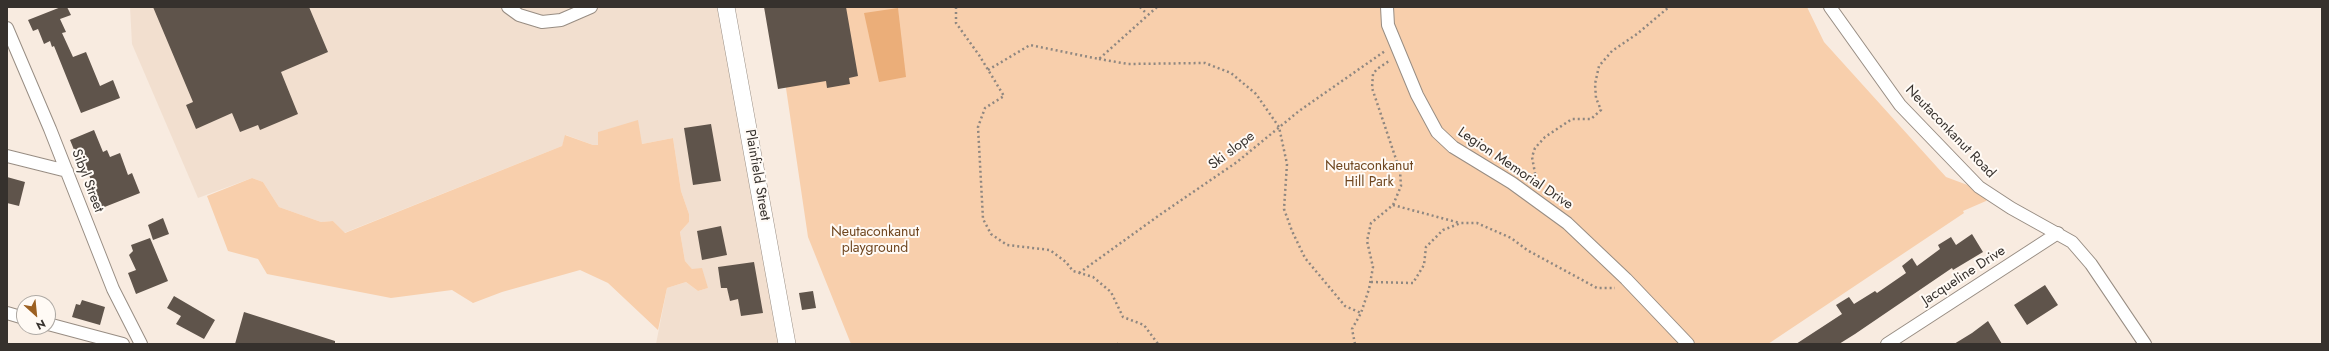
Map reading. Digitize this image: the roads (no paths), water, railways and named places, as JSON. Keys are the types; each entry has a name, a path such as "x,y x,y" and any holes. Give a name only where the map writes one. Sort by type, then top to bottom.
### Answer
{"main road":[{"name":"Plainfield Street","path":"726,7 787,344"}],"street":[{"path":"508,7 519,15 542,22 561,20 591,7"},
{"name":"Legion Memorial Drive","path":"1387,7 1388,25 1417,95 1438,132 1453,148 1512,183 1548,208 1593,246 1688,344"},
{"name":"Neutaconkanut Road","path":"1830,7 1900,105 1979,186 2011,208 2072,242 2091,264 2145,344"},
{"name":"Sibyl Street","path":"7,28 67,172 113,289 141,344"},
{"path":"7,156 67,172"},
{"name":"Jacqueline Drive","path":"1886,344 2058,233"},
{"path":"56,326 123,344"}],"park label":[{"name":"Neutaconkanut Hill Park","path":"1369,176"},
{"name":"Neutaconkanut playground","path":"875,242"}]}
